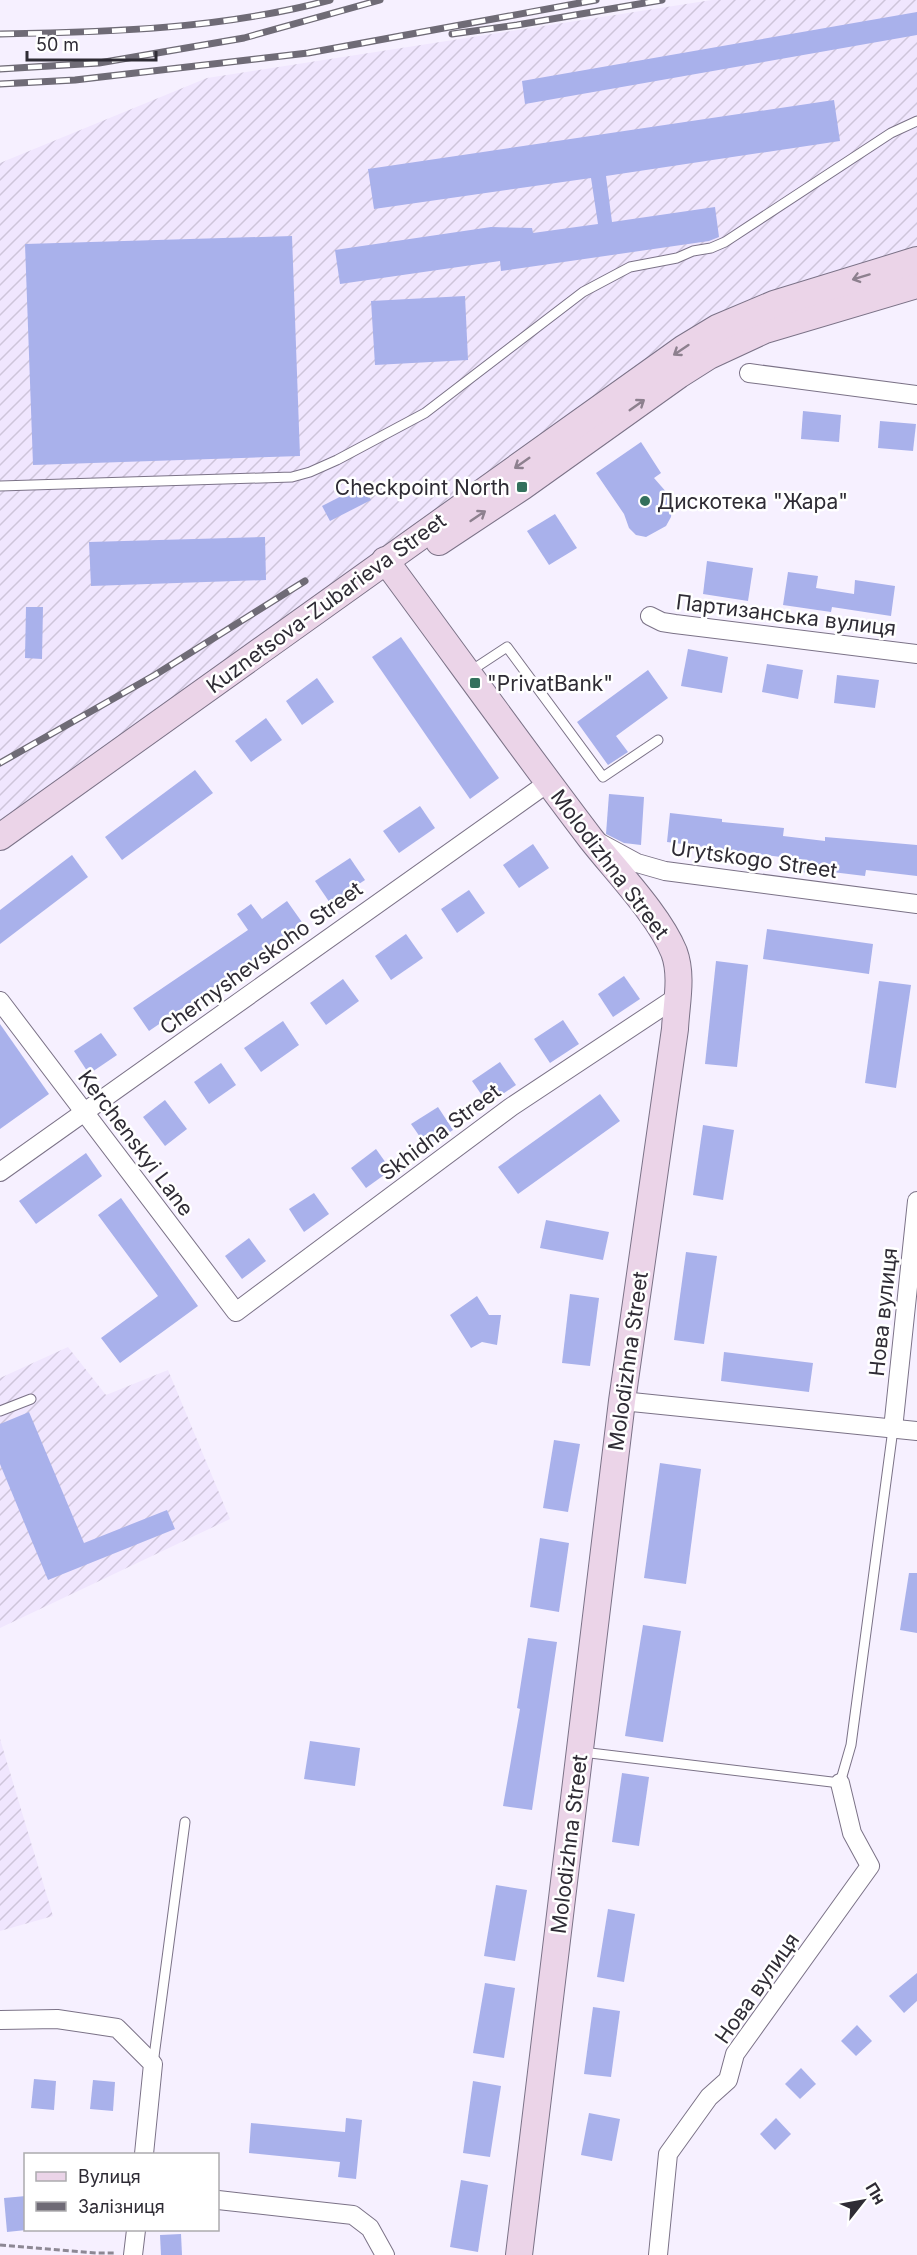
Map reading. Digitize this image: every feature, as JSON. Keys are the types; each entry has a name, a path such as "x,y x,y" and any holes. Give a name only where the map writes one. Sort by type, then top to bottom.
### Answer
{"main road":[{"name":"Kuznetsova-Zubarieva Street","path":"0,857 684,348 717,328 774,304 917,260"},
{"name":"Kuznetsova-Zubarieva Street","path":"0,837 390,566 522,487 709,356 765,330 917,285"},
{"name":"Molodizhna Street","path":"390,566 590,838 668,938 675,955 678,974 675,1029 622,1401 519,2255"}],"street":[{"path":"749,373 917,395"},
{"name":"Партизанська вулиця","path":"650,616 675,624 917,654"},
{"name":"Chernyshevskoho Street","path":"0,1172 549,782"},
{"name":"Urytskogo Street","path":"590,838 637,863 665,870 917,904"},
{"name":"Skhidna Street","path":"236,1312 511,1107 677,997"},
{"name":"Kerchenskyi Lane","path":"0,1001 236,1312"},
{"name":"Нова вулиця","path":"893,1429 917,1201"},
{"path":"622,1401 917,1431"},
{"name":"Нова вулиця","path":"657,2255 668,2154 709,2097 728,2080 735,2054 870,1866 852,1833 840,1783"},
{"path":"0,2020 57,2019 117,2028 153,2064 144,2153"},
{"path":"219,2200 353,2215 370,2228 385,2255"}],"lane":[{"path":"0,486 292,477 310,472 425,413 583,292 630,267 676,258 725,242 891,133 917,121"},
{"path":"468,672 507,647 603,777 658,740"},
{"path":"0,1411 31,1399"},
{"path":"580,1752 840,1783 851,1744 893,1429"},
{"path":"153,2064 185,1822"}],"path":[{"path":"0,2245 120,2253 135,2242"}],"shaded area":[{"path":"712,0 917,0 917,247 770,292 711,317 676,337 0,821 0,163 207,78"},
{"path":"68,1347 106,1395 168,1370 230,1519 0,1628 0,1378"},
{"path":"0,1739 53,1916 0,1931"}],"building":[{"path":"917,12 917,35 525,104 522,81"},
{"path":"834,100 840,141 606,176 612,222 715,207 719,237 709,241 501,271 500,261 340,284 335,250 491,227 532,228 533,233 598,224 591,178 374,209 368,169"},
{"path":"292,236 300,456 33,465 25,244"},
{"path":"465,296 468,360 375,365 371,301"},
{"path":"803,411 841,415 839,442 801,439"},
{"path":"880,421 916,424 913,451 878,448"},
{"path":"641,442 661,473 654,478 668,494 672,505 671,517 666,526 646,537 636,535 629,528 624,514 596,473"},
{"path":"363,485 371,500 330,521 322,506"},
{"path":"555,514 577,548 549,565 527,531"},
{"path":"265,537 266,580 91,586 89,542"},
{"path":"707,561 753,568 748,601 703,594"},
{"path":"788,572 818,576 816,588 854,594 855,580 895,586 891,616 832,607 831,612 783,605"},
{"path":"26,607 43,607 42,659 25,658"},
{"path":"401,637 499,778 470,799 372,657"},
{"path":"688,649 728,657 722,693 681,686"},
{"path":"767,664 803,670 798,699 762,692"},
{"path":"648,670 668,698 616,736 628,752 608,765 577,722"},
{"path":"837,675 879,680 875,708 834,703"},
{"path":"317,678 334,702 302,725 286,701"},
{"path":"266,718 282,740 251,762 235,741"},
{"path":"195,770 213,793 122,860 105,837"},
{"path":"609,794 644,797 641,845 624,843 606,834"},
{"path":"420,806 435,828 399,853 383,831"},
{"path":"670,813 722,819 722,822 784,828 783,836 825,841 825,837 917,845 917,876 866,870 865,876 832,872 832,875 801,872 803,860 667,842"},
{"path":"533,844 549,868 519,888 503,865"},
{"path":"72,855 88,877 0,944 0,910"},
{"path":"350,858 365,880 330,903 315,881"},
{"path":"469,890 485,913 457,933 441,909"},
{"path":"287,901 304,925 149,1031 133,1008 248,930 237,914 251,904 262,919"},
{"path":"767,929 873,944 869,974 763,959"},
{"path":"406,934 423,958 391,980 375,956"},
{"path":"716,961 748,965 737,1067 705,1064"},
{"path":"624,976 640,999 613,1017 598,994"},
{"path":"343,979 359,1001 326,1025 310,1003"},
{"path":"879,981 911,985 896,1088 865,1083"},
{"path":"563,1020 579,1044 550,1063 534,1039"},
{"path":"283,1021 299,1045 261,1072 244,1048"},
{"path":"0,1024 49,1094 0,1129"},
{"path":"101,1033 117,1055 89,1074 74,1051"},
{"path":"500,1062 516,1085 488,1104 472,1081"},
{"path":"221,1063 236,1085 209,1104 194,1082"},
{"path":"600,1094 620,1121 518,1194 498,1167"},
{"path":"165,1100 187,1129 165,1146 143,1117"},
{"path":"438,1107 453,1130 427,1147 411,1124"},
{"path":"703,1125 734,1130 723,1200 693,1195"},
{"path":"376,1149 391,1170 366,1188 351,1168"},
{"path":"86,1153 102,1176 36,1224 19,1201"},
{"path":"314,1193 329,1214 304,1232 289,1209"},
{"path":"121,1198 198,1306 120,1363 101,1338 158,1296 98,1215"},
{"path":"546,1220 609,1232 603,1260 540,1248"},
{"path":"249,1238 266,1261 242,1279 225,1256"},
{"path":"686,1252 717,1256 704,1344 674,1340"},
{"path":"570,1294 599,1298 590,1366 562,1363"},
{"path":"477,1296 489,1315 501,1315 497,1345 482,1342 471,1348 450,1315"},
{"path":"724,1352 813,1363 809,1392 721,1381"},
{"path":"29,1412 84,1543 167,1510 175,1529 48,1580 0,1464 0,1424"},
{"path":"554,1440 580,1444 568,1512 543,1508"},
{"path":"660,1463 701,1469 686,1584 644,1578"},
{"path":"540,1538 569,1543 559,1612 530,1607"},
{"path":"909,1573 917,1573 917,1633 900,1630"},
{"path":"643,1625 681,1631 663,1742 625,1736"},
{"path":"528,1638 557,1642 532,1810 503,1806 520,1709 517,1708"},
{"path":"310,1741 360,1748 355,1786 304,1779"},
{"path":"622,1773 649,1777 639,1846 612,1842"},
{"path":"496,1885 527,1890 515,1961 484,1956"},
{"path":"608,1909 635,1914 624,1982 597,1977"},
{"path":"917,1973 917,2001 904,2013 889,1996"},
{"path":"485,1983 515,1988 504,2058 473,2053"},
{"path":"593,2007 620,2011 611,2077 584,2074"},
{"path":"857,2025 872,2041 856,2056 841,2041"},
{"path":"801,2068 816,2084 800,2099 785,2084"},
{"path":"34,2079 56,2081 54,2110 31,2108"},
{"path":"93,2080 115,2082 113,2111 90,2109"},
{"path":"473,2081 501,2086 490,2157 463,2153"},
{"path":"589,2113 620,2119 612,2161 581,2155"},
{"path":"346,2118 362,2120 356,2179 338,2177 340,2162 249,2153 251,2123 345,2132"},
{"path":"776,2118 791,2134 775,2150 760,2134"},
{"path":"461,2180 488,2185 478,2252 450,2247"},
{"path":"24,2196 24,2230 7,2232 4,2198"},
{"path":"181,2234 182,2255 161,2255 160,2235"}],"railway":[{"path":"0,34 125,30 207,23 289,10 330,0"},
{"path":"0,69 99,63 244,38 380,0"},
{"path":"0,84 75,80 308,53 596,0"},
{"path":"452,34 662,0"},
{"path":"0,763 155,675 305,581"}],"place":[{"name":"Checkpoint North","path":"522,487"},
{"name":"Дискотека \"Жара\"","path":"645,501"},
{"name":"\"PrivatBank\"","path":"475,683"}]}
